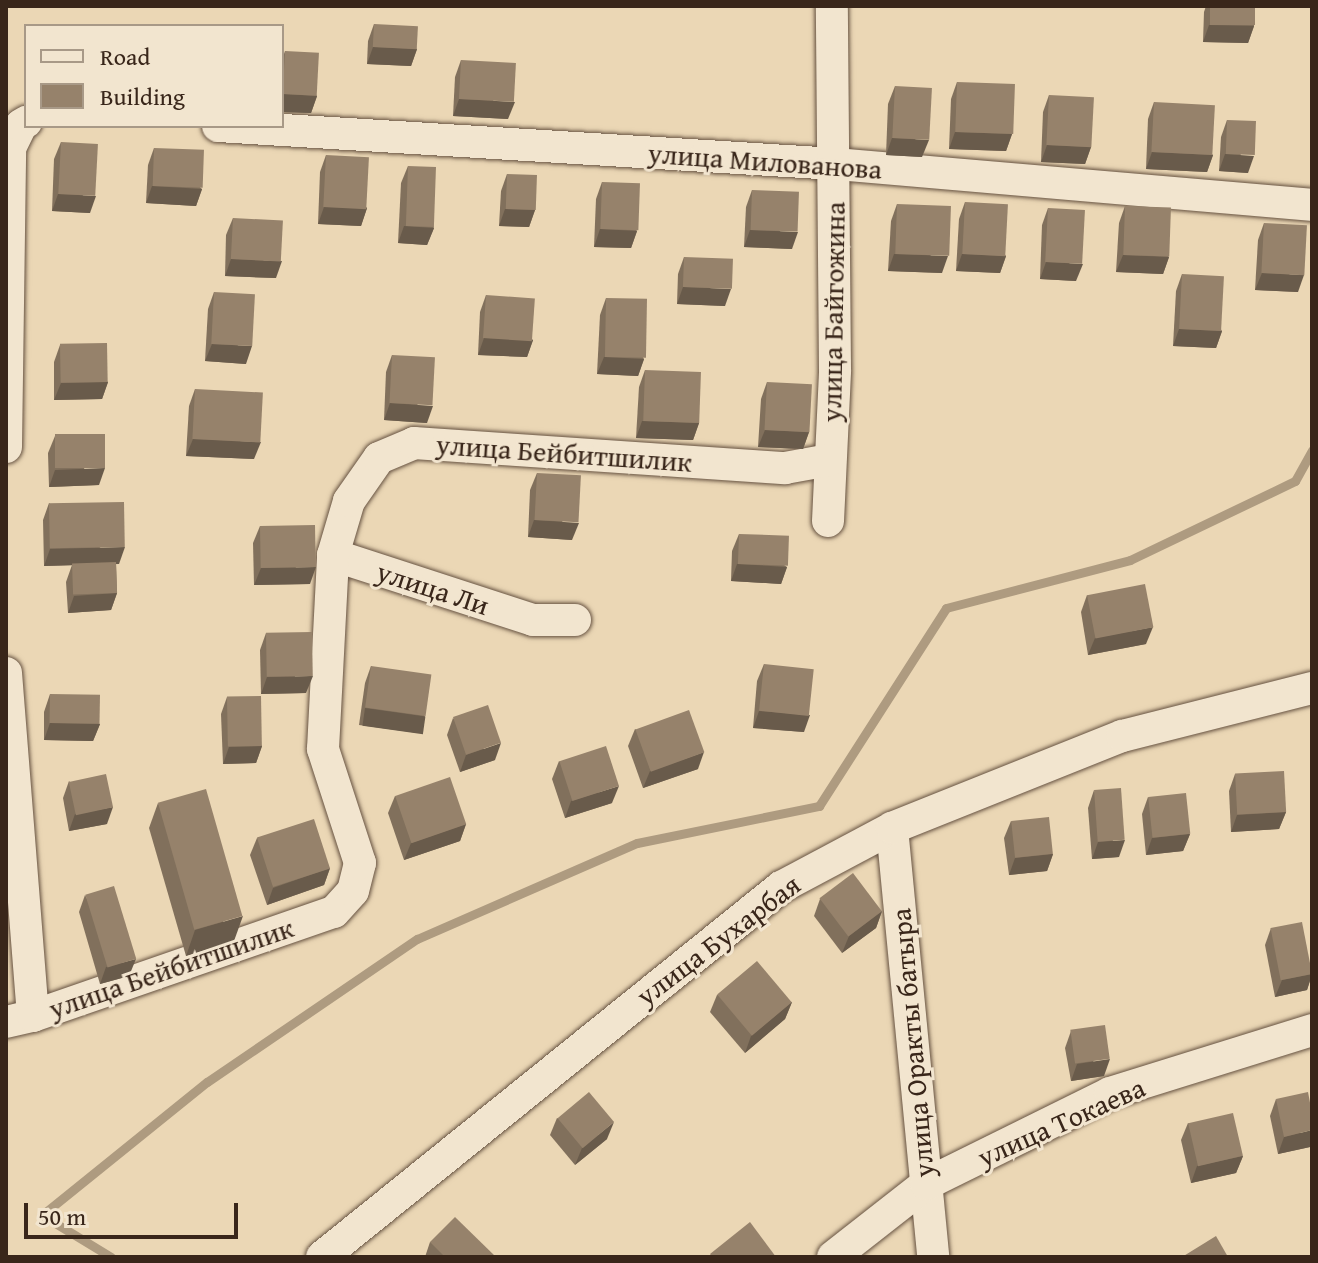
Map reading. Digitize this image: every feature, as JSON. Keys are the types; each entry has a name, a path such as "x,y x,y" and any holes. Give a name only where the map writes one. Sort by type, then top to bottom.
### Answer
{"street":[{"name":"улица Байгожина","path":"828,521 835,370 836,164 832,6"},
{"path":"6,447 10,148 24,123"},
{"name":"улица Милованова","path":"251,128 836,164 1312,205"},
{"name":"улица Бейбитшилик","path":"20,1019 334,912 353,891 360,863 323,749 333,555 349,501 379,458 414,443 785,468 829,460"},
{"name":"улица Ли","path":"333,555 536,635 575,620"},
{"path":"6,673 20,1019"},
{"name":"улица Бухарбая","path":"322,1257 781,887 892,828 1122,736 1312,688"},
{"name":"улица Оракты батыра","path":"892,828 933,1257"},
{"name":"улица Токаева","path":"833,1257 926,1184 1110,1093 1312,1030"}],"building":[{"path":"1210,6 1255,6 1255,25 1210,25"},
{"path":"374,24 418,26 417,49 373,47"},
{"path":"285,51 319,53 317,96 284,94"},
{"path":"461,60 516,63 514,102 459,99"},
{"path":"957,82 1015,84 1013,134 955,132"},
{"path":"895,86 932,88 929,140 892,138"},
{"path":"1049,95 1094,97 1091,147 1046,145"},
{"path":"1154,102 1215,105 1212,155 1151,152"},
{"path":"1227,120 1256,121 1255,155 1226,154"},
{"path":"61,142 98,144 95,196 58,194"},
{"path":"154,148 204,150 203,188 153,186"},
{"path":"326,155 369,157 366,209 323,207"},
{"path":"408,166 436,167 434,227 406,226"},
{"path":"507,174 537,175 536,210 506,209"},
{"path":"602,182 640,183 638,230 600,229"},
{"path":"752,190 799,192 798,232 751,230"},
{"path":"965,202 1008,204 1005,256 962,254"},
{"path":"897,204 951,206 949,256 895,254"},
{"path":"1125,206 1171,208 1169,257 1123,255"},
{"path":"1048,208 1085,210 1082,264 1045,262"},
{"path":"233,218 283,221 281,262 231,259"},
{"path":"1264,223 1307,225 1304,275 1261,273"},
{"path":"684,257 733,259 732,289 683,287"},
{"path":"1182,274 1224,276 1221,331 1179,329"},
{"path":"214,292 255,294 252,346 211,344"},
{"path":"486,295 535,298 532,341 483,338"},
{"path":"606,298 647,299 646,358 605,357"},
{"path":"107,343 108,382 61,383 60,344"},
{"path":"392,355 435,357 432,405 389,403"},
{"path":"645,370 701,372 699,423 643,421"},
{"path":"767,382 812,384 809,432 764,430"},
{"path":"195,389 263,393 260,442 192,439"},
{"path":"55,434 105,434 105,468 55,468"},
{"path":"537,473 581,475 578,522 535,520"},
{"path":"124,502 125,547 50,548 49,503"},
{"path":"315,525 316,567 261,568 260,526"},
{"path":"739,534 789,536 788,566 738,564"},
{"path":"116,562 117,593 73,595 72,564"},
{"path":"1145,584 1153,627 1095,638 1087,595"},
{"path":"312,632 313,676 267,677 266,633"},
{"path":"764,664 814,669 809,716 759,711"},
{"path":"371,666 431,674 426,716 365,708"},
{"path":"50,694 100,695 99,724 49,723"},
{"path":"261,696 262,746 228,747 227,697"},
{"path":"488,705 501,743 466,755 453,717"},
{"path":"689,710 704,752 651,772 635,729"},
{"path":"606,746 619,786 572,801 559,761"},
{"path":"1284,771 1286,812 1237,815 1235,774"},
{"path":"106,774 113,807 76,815 69,782"},
{"path":"450,777 466,824 411,843 395,796"},
{"path":"1121,788 1125,840 1098,842 1094,790"},
{"path":"206,789 242,916 194,930 158,803"},
{"path":"1186,793 1190,834 1152,838 1148,797"},
{"path":"1049,817 1053,854 1015,858 1011,821"},
{"path":"314,819 330,868 273,887 257,838"},
{"path":"853,873 882,911 848,937 819,898"},
{"path":"114,886 136,959 108,967 85,895"},
{"path":"1302,922 1312,974 1281,980 1271,928"},
{"path":"757,961 792,1002 752,1036 717,994"},
{"path":"1105,1025 1110,1059 1075,1064 1070,1030"},
{"path":"589,1092 614,1122 583,1148 558,1118"},
{"path":"1308,1092 1312,1130 1284,1137 1276,1099"},
{"path":"1233,1113 1243,1156 1198,1166 1188,1123"},
{"path":"455,1217 496,1257 445,1257 430,1242"},
{"path":"750,1222 776,1257 712,1257 710,1254"},
{"path":"1216,1236 1228,1257 1182,1257"}],"waterway":[{"path":"111,1257 42,1215 207,1082 417,939 637,843 819,806 946,608 1130,560 1295,481 1312,450"}]}
